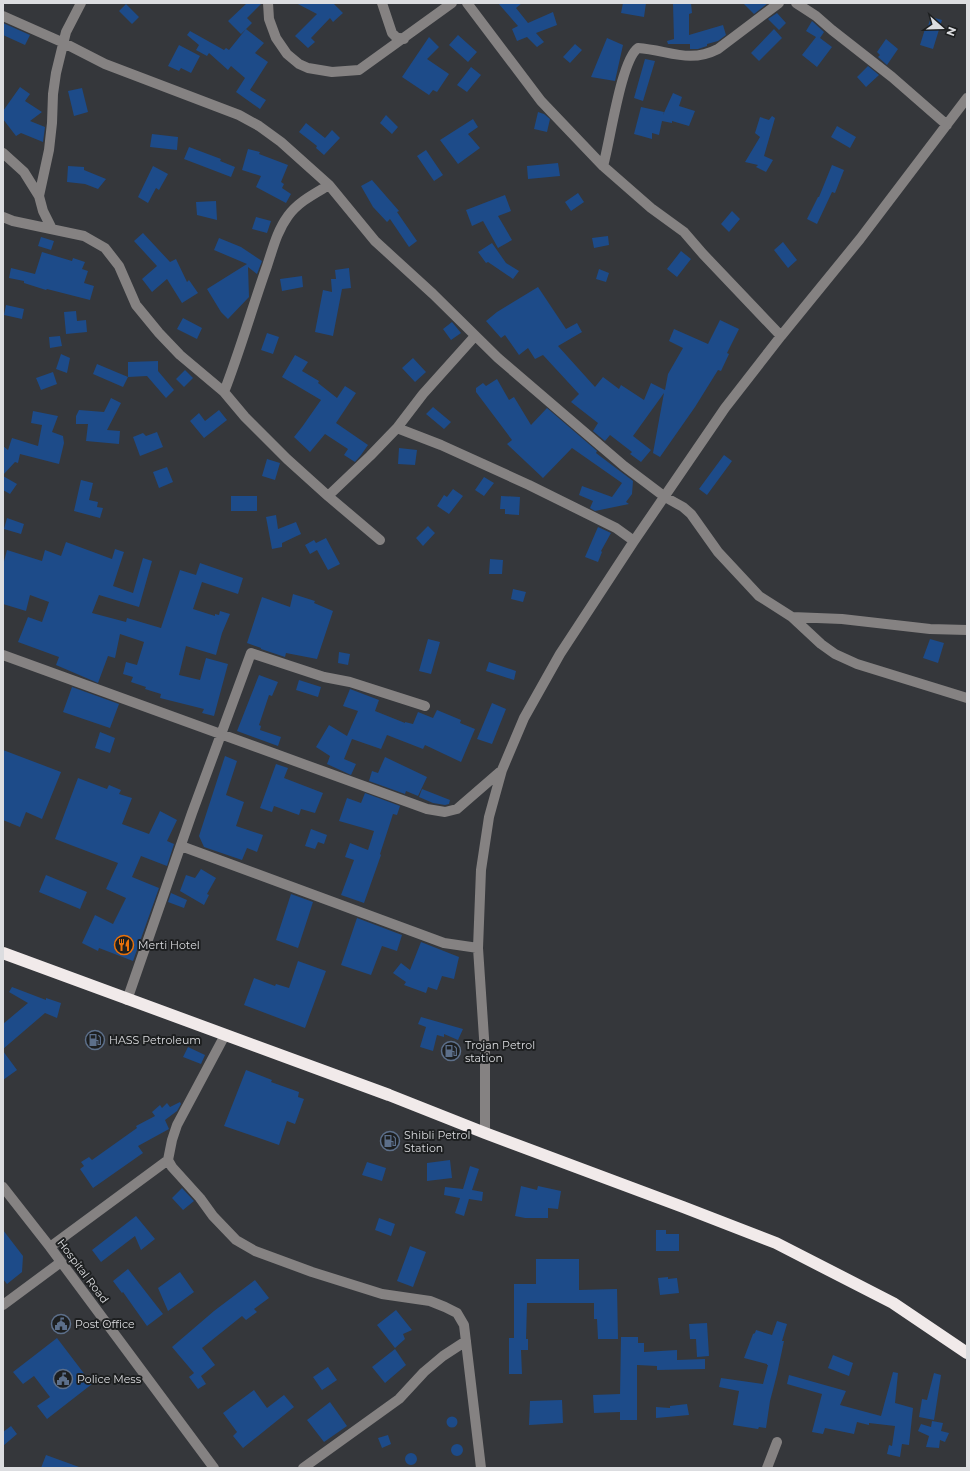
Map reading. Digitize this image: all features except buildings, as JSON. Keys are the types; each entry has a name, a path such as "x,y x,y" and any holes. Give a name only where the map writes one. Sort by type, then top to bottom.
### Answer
{"highway":[{"path":"3,953 127,1000 389,1095 485,1133 669,1201 776,1243 893,1303 967,1353"}],"street":[{"path":"39,196 49,150 56,73 66,32 80,3"},
{"path":"268,3 269,19 276,38 286,54 299,64 308,68 332,72 359,70 452,3"},
{"path":"382,3 392,33 396,37 404,39"},
{"path":"467,3 541,101 603,166 651,208 684,232 781,336"},
{"path":"603,166 624,75 631,55 634,51 638,48 665,53 699,56 709,54 718,49 779,3"},
{"path":"796,3 816,16 892,77 947,125"},
{"path":"3,16 64,43 104,64 239,115 259,126 281,142 329,185 375,241 433,294 521,379 624,466 665,497 683,507 691,514 718,552 759,596 792,617 821,644 835,654 857,664 967,698"},
{"path":"485,1133 485,1053 478,948 481,870 489,817 502,770 524,718 560,654 634,541 725,408 860,239 967,98"},
{"path":"3,153 24,172 39,196 43,212 52,229"},
{"path":"224,392 241,348 250,315 276,237 288,216 298,204 329,185"},
{"path":"3,217 14,221 84,236 105,248 119,266 136,305 180,355 224,392 245,417 328,496 380,540"},
{"path":"328,496 397,428 423,394 475,336"},
{"path":"397,428 441,445 529,485 616,528 634,541"},
{"path":"792,617 842,618 930,629 967,630"},
{"path":"127,1000 221,733 251,653 324,677 350,682 425,706"},
{"path":"3,655 427,809 445,812 457,808 502,770"},
{"path":"181,846 444,943 478,948"},
{"path":"225,1035 177,1125 168,1160 172,1167 200,1198 212,1216 236,1240 255,1251 312,1272 382,1294 430,1301 457,1314 464,1325 481,1468"},
{"path":"50,1247 168,1160"},
{"name":"Hospital Road","path":"3,1187 50,1247 214,1468"},
{"path":"3,1305 61,1262"},
{"path":"303,1468 399,1399 429,1368 443,1356 466,1341"},
{"path":"767,1468 777,1442"}],"place":[{"name":"Merti Hotel","path":"124,945"},
{"name":"HASS Petroleum","path":"95,1040"},
{"name":"Trojan Petrol station","path":"451,1051"},
{"name":"Shibli Petrol Station","path":"390,1141"},
{"name":"Post Office","path":"61,1324"},
{"name":"Police Mess","path":"63,1379"}]}
